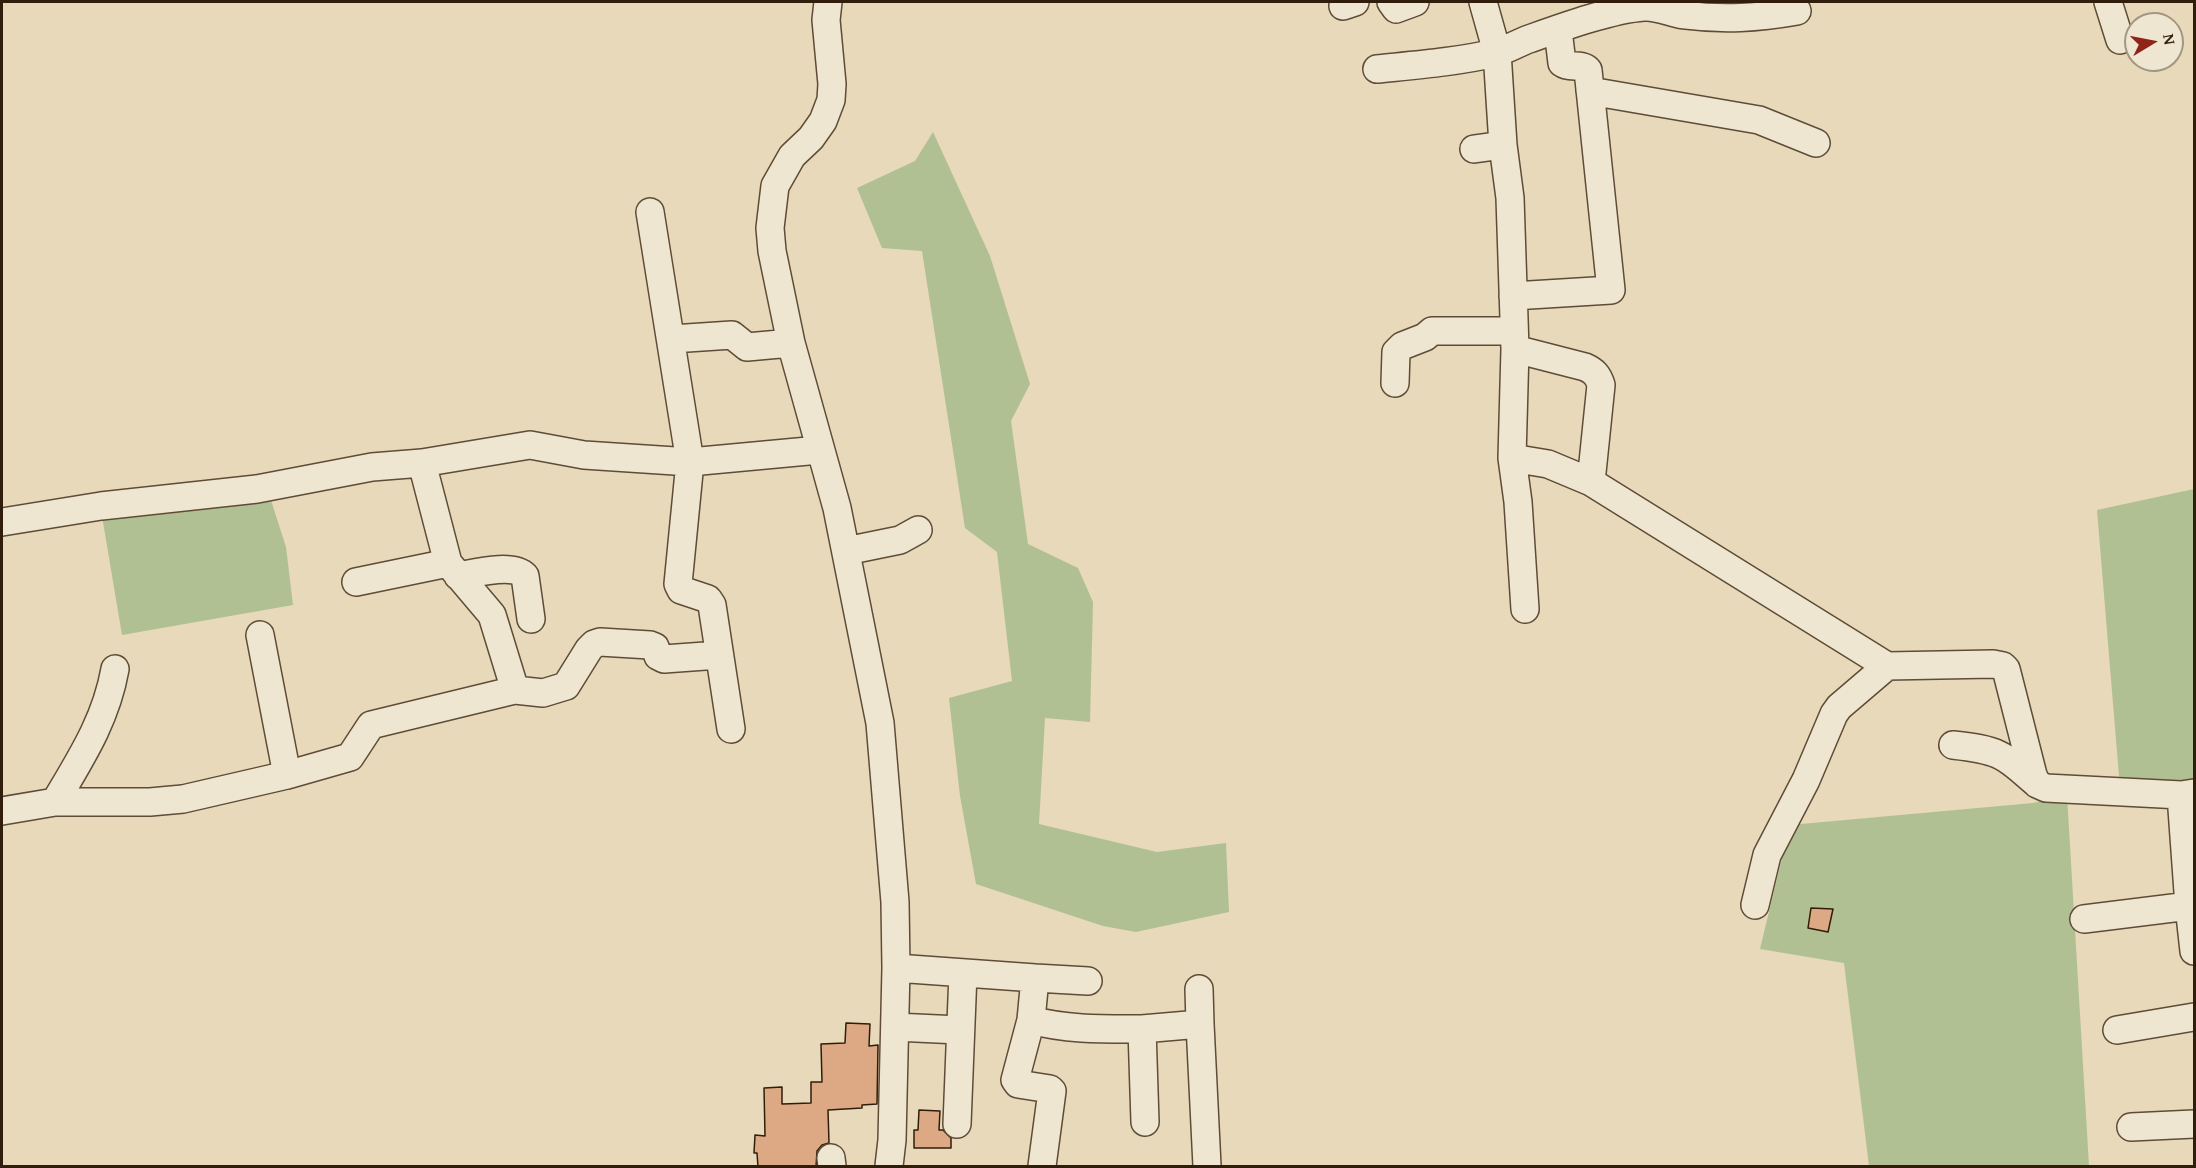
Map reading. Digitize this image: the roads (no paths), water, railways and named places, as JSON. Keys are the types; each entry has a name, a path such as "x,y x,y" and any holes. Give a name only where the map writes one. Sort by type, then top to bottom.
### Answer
{"street":[{"path":"828,2 826,20 832,84 831,100 823,121 811,138 792,156 775,186 771,218 772,251 791,343 837,508 880,723 891,843 896,968 892,1140 889,1167"},
{"path":"1391,2 1396,9 1415,2"},
{"path":"1483,2 1497,52 1503,145 1510,198 1514,340 1512,458 1518,502 1525,609"},
{"path":"2108,2 2120,40"},
{"path":"1377,69 1452,61 1497,52 1621,10 1643,7 1665,9 1681,15 1731,19 1755,18 1797,11"},
{"path":"1513,296 1611,290 1587,68 1566,66 1562,63 1558,30"},
{"path":"1590,91 1759,120 1816,143"},
{"path":"1474,149 1503,145"},
{"path":"650,212 690,462 678,584 681,590 711,601 731,729"},
{"path":"1395,383 1396,352 1402,346 1425,337 1432,331 1514,340 1592,370 1598,377 1600,385 1591,482"},
{"path":"672,339 732,335 747,346 791,343"},
{"path":"2,522 101,506 256,489 372,467 422,463 530,445 584,455 690,462 819,450"},
{"path":"1512,458 1548,464 1591,482 1887,666 1993,664 2003,666 2006,669 2037,784"},
{"path":"422,463 453,570 492,615 515,690"},
{"path":"846,551 893,542 918,530"},
{"path":"356,582 453,570 509,569 521,571 525,576 531,618"},
{"path":"260,635 287,775"},
{"path":"2,811 55,802 150,802 183,799 350,758 368,728 375,724 515,690 543,693 566,686 594,644 600,642 650,645 655,647 658,656 664,659 719,655"},
{"path":"1755,905 1767,855 1806,780 1834,714 1839,707 1887,666"},
{"path":"55,802 96,732 110,694 115,669"},
{"path":"1953,745 1987,749 2005,756 2037,784 2046,788 2188,794 2189,906 2194,951"},
{"path":"2084,919 2189,906"},
{"path":"896,968 1088,981"},
{"path":"957,1124 963,973"},
{"path":"1035,978 1031,1020 1015,1080 1018,1084 1052,1091 1042,1167"},
{"path":"1199,989 1207,1167"},
{"path":"2117,1030 2194,1017"},
{"path":"1031,1020 1052,1025 1112,1029 1200,1024"},
{"path":"895,1027 960,1030"},
{"path":"1142,1029 1145,1122"},
{"path":"2131,1127 2194,1124"}]}
